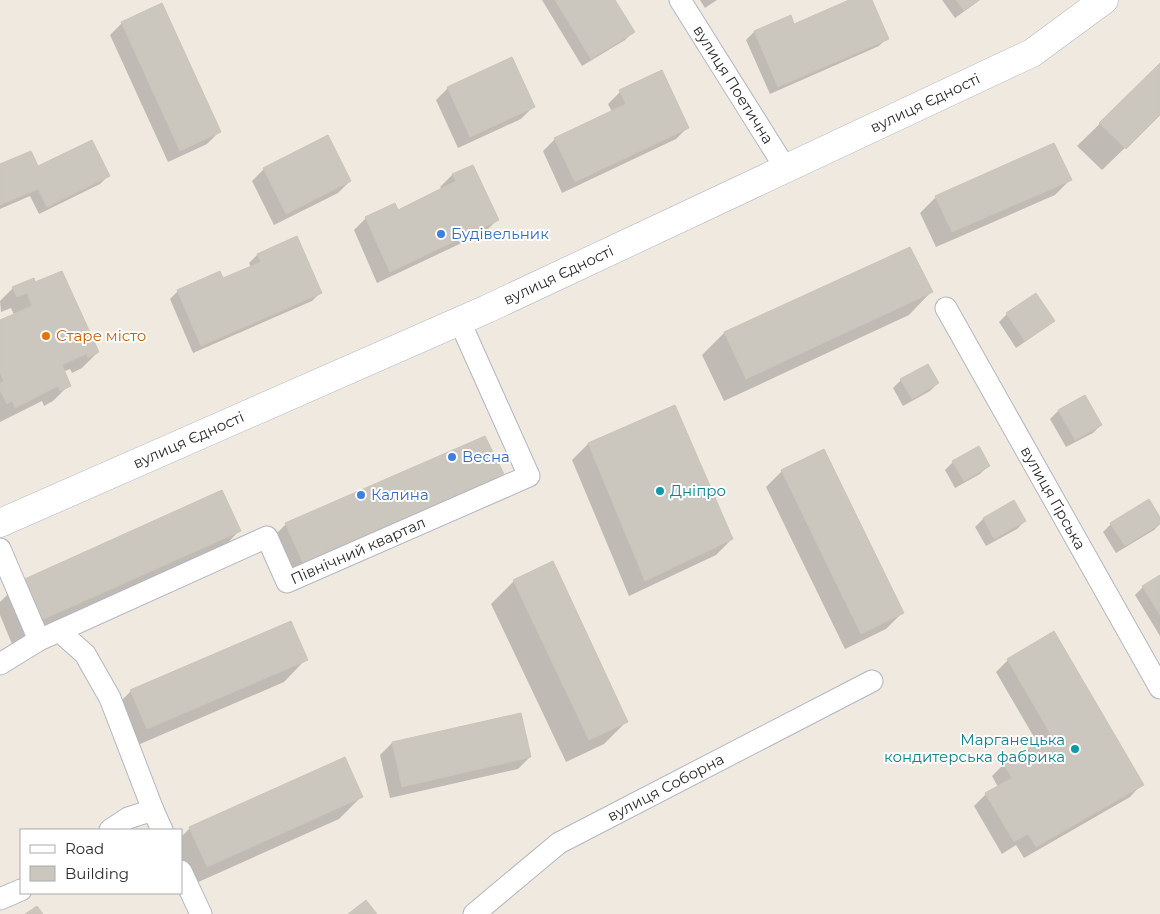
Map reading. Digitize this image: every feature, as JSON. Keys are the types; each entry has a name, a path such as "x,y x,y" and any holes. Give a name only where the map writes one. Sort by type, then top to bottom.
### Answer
{"street":[{"name":"вулиця Поетична","path":"680,0 786,169"},
{"name":"вулиця Єдності","path":"0,523 460,322 1032,53 1104,0"},
{"name":"вулиця Гірська","path":"946,308 1160,688"},
{"name":"Північний квартал","path":"0,664 39,640 267,537 287,582 528,476 460,322"},
{"path":"0,550 39,640"},
{"path":"59,631 84,654 110,698 162,829"},
{"name":"вулиця Соборна","path":"474,914 560,843 872,680"},
{"path":"112,829 128,818 153,810"},
{"path":"182,873 201,914"},
{"path":"0,899 20,890"}],"building":[{"path":"555,0 615,0 635,32 591,59"},
{"path":"849,0 872,0 889,39 778,87 754,31 791,15 794,24"},
{"path":"956,0 979,0 964,11"},
{"path":"162,3 221,132 180,151 121,22"},
{"path":"512,57 535,107 470,137 447,87"},
{"path":"1160,63 1160,115 1126,149 1099,123"},
{"path":"662,70 689,128 575,182 554,138 626,104 619,90"},
{"path":"328,135 351,181 286,214 263,168"},
{"path":"92,140 110,176 47,207 38,189 0,205 0,164 31,151 38,166"},
{"path":"1054,143 1072,180 952,232 935,196"},
{"path":"473,165 499,220 390,272 365,217 395,203 398,210 456,181 452,174"},
{"path":"297,236 322,293 201,346 177,290 220,271 223,278 261,262 257,254"},
{"path":"910,247 933,292 746,379 724,332"},
{"name":"Старе місто","path":"62,271 99,352 88,358 86,354 62,365 71,386 60,391 58,386 15,408 12,401 7,404 0,390 0,383 4,381 0,373 0,320 32,306 27,293 17,297 12,287 34,278 35,282"},
{"path":"1036,293 1055,321 1025,341 1006,313"},
{"path":"928,364 939,383 912,399 900,379"},
{"path":"1085,395 1102,425 1075,440 1058,410"},
{"name":"Дніпро","path":"675,405 733,539 645,581 588,443"},
{"path":"485,436 504,474 303,563 285,523"},
{"path":"979,446 990,466 964,481 952,461"},
{"path":"824,449 904,613 861,634 781,470"},
{"path":"222,490 241,531 35,623 18,582"},
{"path":"1149,499 1160,517 1160,524 1125,546 1110,523"},
{"path":"1014,500 1026,521 994,539 983,518"},
{"path":"553,561 628,722 589,740 513,580"},
{"path":"1160,575 1160,615 1142,586"},
{"path":"291,621 308,660 147,729 130,690"},
{"name":"Марганецька кондитерська фабрика","path":"1054,631 1144,785 1036,847 1028,834 1014,842 985,793 1012,778 1003,763 1051,735 1007,659"},
{"path":"521,713 531,757 402,787 392,742"},
{"path":"345,757 363,797 207,867 189,827"},
{"path":"366,900 377,914 348,914"},
{"path":"37,906 43,914 25,914"}],"place":[{"name":"Будівельник","path":"441,234"},
{"name":"Старе місто","path":"46,336"},
{"name":"Весна","path":"452,457"},
{"name":"Дніпро","path":"660,491"},
{"name":"Калина","path":"361,495"},
{"name":"Марганецька кондитерська фабрика","path":"1075,749"}]}
